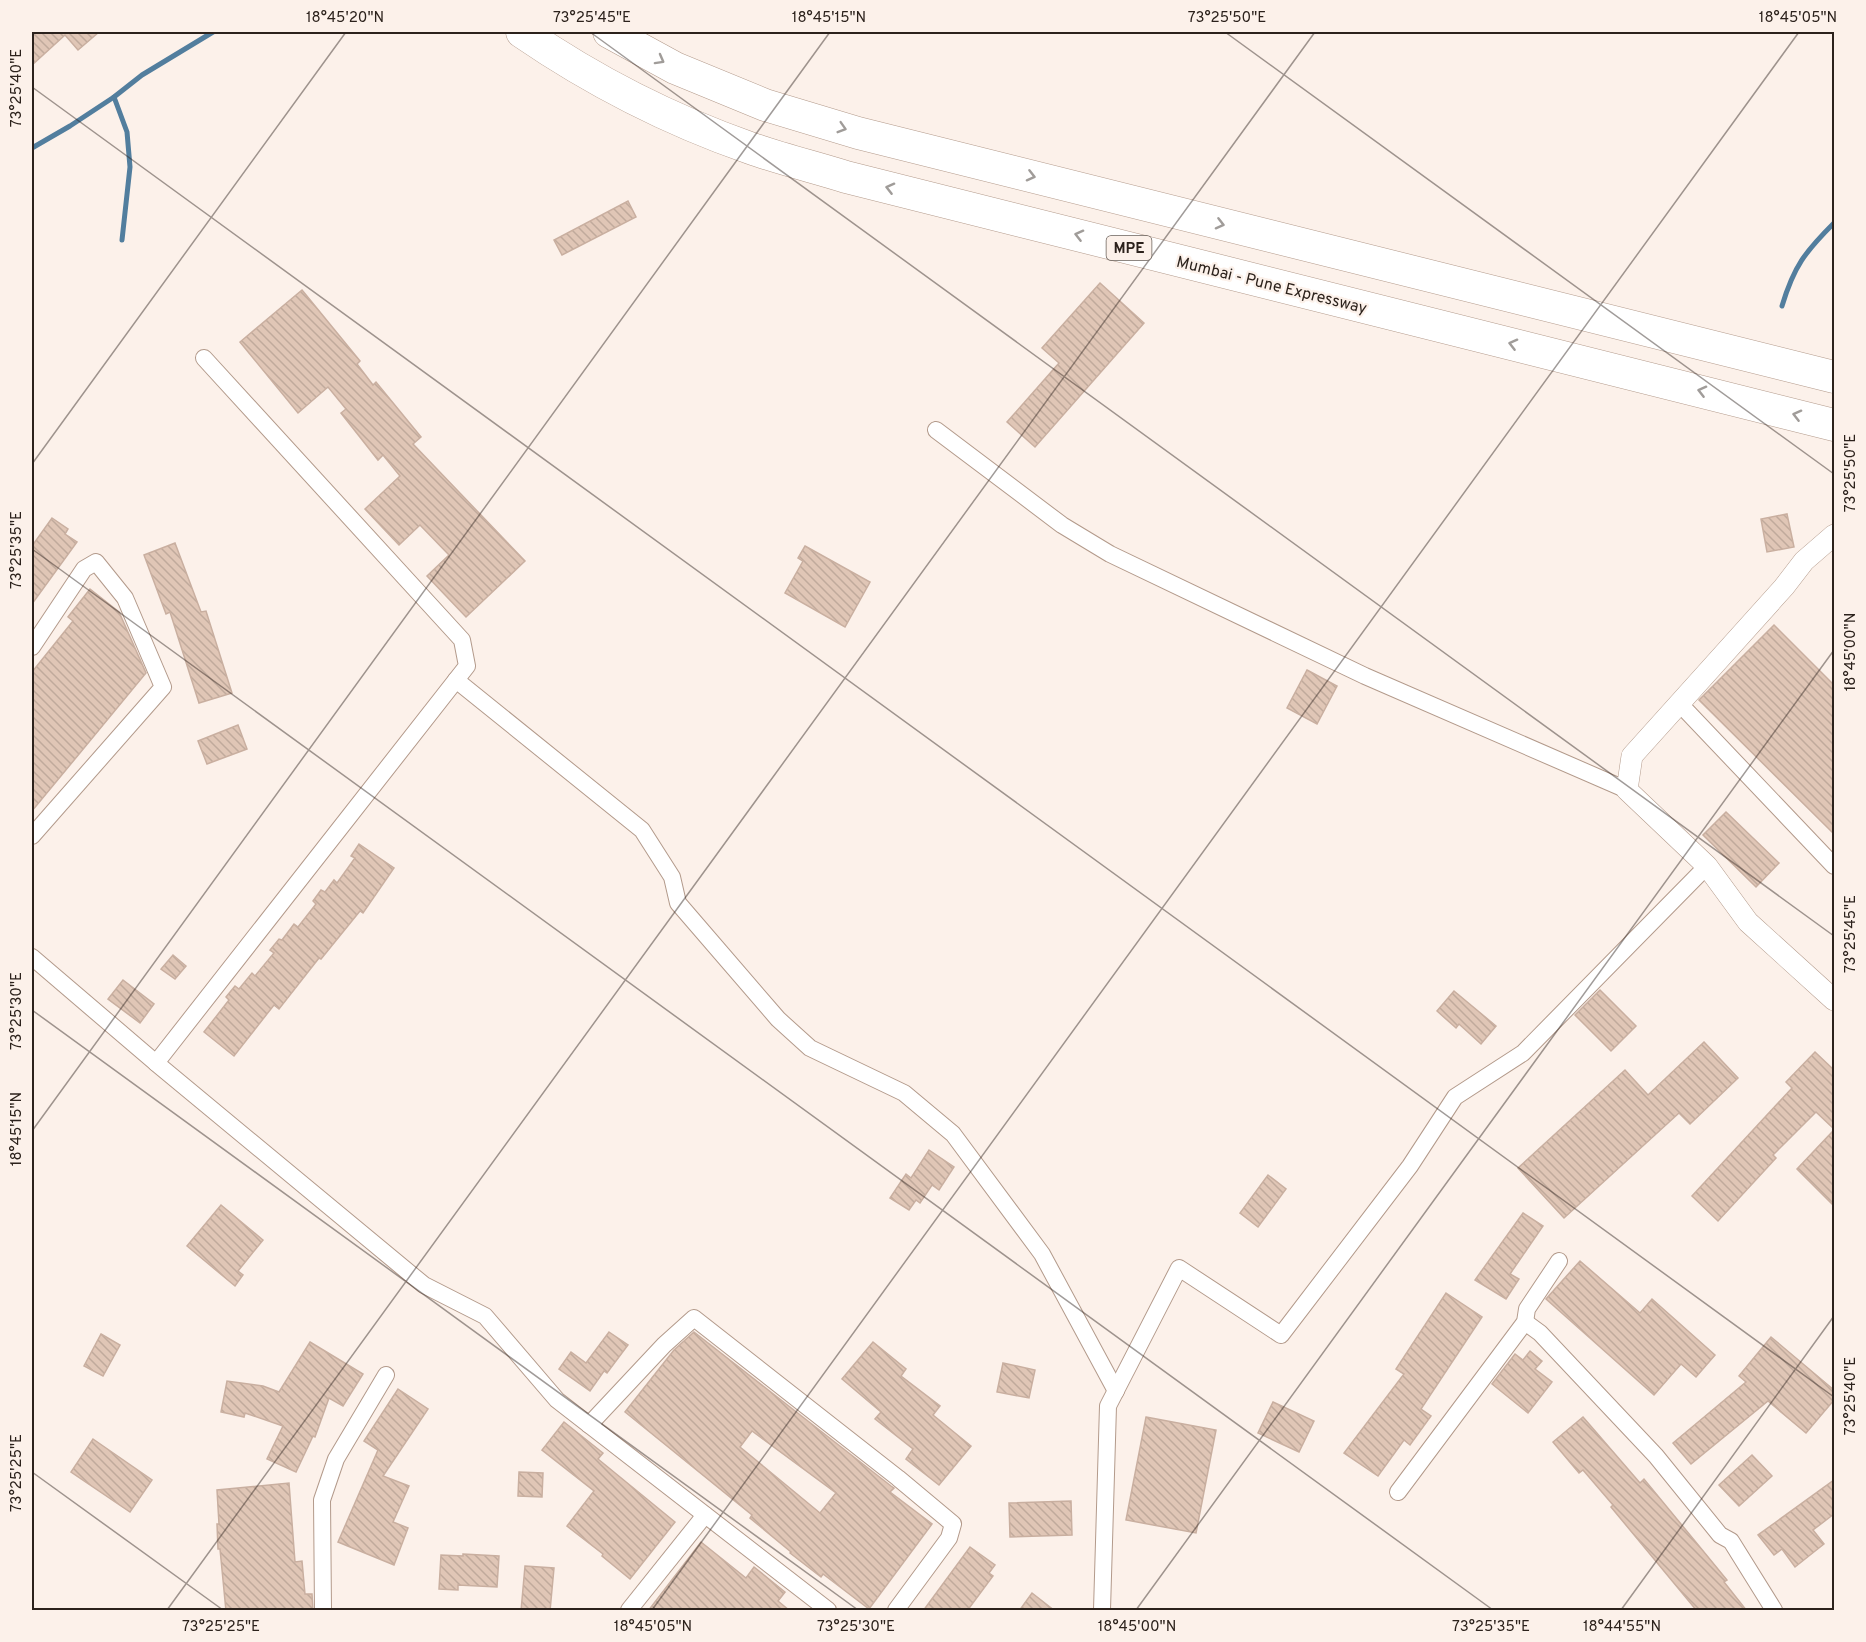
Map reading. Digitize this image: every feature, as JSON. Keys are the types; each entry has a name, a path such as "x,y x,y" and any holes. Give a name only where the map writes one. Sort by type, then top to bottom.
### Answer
{"highway":[{"name":"Mumbai - Pune Expressway","path":"522,32 554,53 655,109 749,148 846,177 1834,425"},
{"path":"609,32 675,68 755,101 858,133 1834,378"}],"street":[{"path":"156,1063 467,666 462,640 204,358"},
{"path":"936,430 1062,525 1110,554 1365,676 1627,790 1707,866 1748,922 1834,1000"},
{"path":"1627,790 1632,756 1784,587 1804,561 1834,535"},
{"path":"32,647 84,569 96,562 125,598 163,687 32,836"},
{"path":"456,680 642,830 672,877 678,903 778,1019 810,1048 904,1093 953,1134 1041,1254 1116,1391"},
{"path":"1679,703 1834,866"},
{"path":"1102,1611 1108,1406 1179,1268 1281,1335 1410,1166 1455,1097 1523,1053 1707,866"},
{"path":"32,957 424,1285 485,1316 557,1400 828,1611"},
{"path":"1398,1492 1525,1322 1527,1309 1559,1261"},
{"path":"589,1425 664,1345 694,1318 953,1524 949,1538 896,1611"},
{"path":"1525,1322 1540,1333 1656,1456 1720,1534 1731,1541 1774,1611"},
{"path":"323,1611 322,1500 336,1460 386,1375"},
{"path":"629,1611 705,1515"}],"building":[{"path":"32,32 99,32 78,50 65,35 32,65"},
{"path":"628,201 636,217 562,255 554,240"},
{"path":"1100,283 1144,323 1035,447 1007,422 1059,363 1042,348"},
{"path":"302,290 360,361 357,364 373,385 376,382 421,437 413,444 525,561 466,617 427,576 449,555 420,525 399,545 365,509 400,476 383,455 378,460 341,413 346,409 328,387 298,413 240,342"},
{"path":"1787,514 1794,547 1767,552 1761,519"},
{"path":"52,518 68,529 65,534 77,542 32,604 32,546"},
{"path":"175,543 201,612 206,611 232,693 199,703 170,612 166,614 144,555"},
{"path":"805,546 870,582 845,627 785,593 803,561 798,558"},
{"path":"90,589 119,612 146,673 32,811 32,672 73,621 68,617"},
{"path":"1774,625 1834,685 1834,834 1699,700"},
{"path":"1307,670 1337,686 1317,724 1287,708"},
{"path":"238,725 247,749 207,764 198,741"},
{"path":"1726,812 1779,863 1756,887 1703,835"},
{"path":"359,844 394,868 363,913 360,911 279,1009 274,1005 234,1056 204,1032 229,1000 226,997 235,986 239,989 252,973 255,976 274,953 270,950 279,939 282,940 294,924 298,927 316,904 313,901 321,890 325,892 334,880 337,883 355,858 351,856"},
{"path":"173,955 186,966 175,979 161,969"},
{"path":"123,980 154,1004 140,1023 108,999"},
{"path":"1600,990 1636,1026 1611,1051 1575,1015"},
{"path":"1454,991 1496,1026 1481,1044 1459,1024 1456,1028 1437,1011"},
{"path":"1704,1042 1738,1078 1690,1124 1679,1113 1564,1218 1518,1168 1625,1070 1648,1095"},
{"path":"1815,1052 1834,1070 1834,1129 1816,1112 1773,1155 1776,1158 1718,1221 1692,1196 1792,1088 1786,1082"},
{"path":"1834,1130 1834,1206 1797,1169"},
{"path":"929,1150 954,1167 939,1190 932,1185 920,1203 916,1200 909,1210 890,1198 906,1174 911,1178"},
{"path":"1268,1175 1286,1189 1258,1227 1240,1213"},
{"path":"221,1205 263,1240 238,1271 243,1275 235,1286 187,1246"},
{"path":"1523,1213 1543,1226 1510,1274 1519,1279 1506,1299 1475,1280"},
{"path":"1580,1261 1640,1313 1652,1299 1715,1355 1696,1377 1681,1364 1654,1395 1546,1299"},
{"path":"1446,1293 1482,1317 1421,1409 1431,1416 1410,1445 1404,1440 1378,1476 1344,1453 1404,1374 1396,1369"},
{"path":"609,1332 628,1345 607,1373 604,1371 590,1391 559,1369 571,1352 586,1363"},
{"path":"694,1332 894,1488 890,1492 932,1524 869,1609 823,1574 821,1577 790,1553 750,1518 752,1515 625,1412 674,1350","holes":["752,1431 836,1493 820,1513 740,1447"]},
{"path":"101,1334 120,1345 103,1376 84,1366"},
{"path":"1771,1337 1834,1390 1834,1400 1806,1433 1768,1401 1691,1464 1673,1443 1746,1382 1739,1376"},
{"path":"310,1342 363,1374 343,1406 329,1398 315,1437 313,1436 296,1472 267,1459 283,1426 245,1413 244,1417 221,1412 227,1381 263,1386 279,1392"},
{"path":"873,1342 906,1369 901,1376 940,1406 933,1415 971,1446 939,1485 906,1459 913,1449 875,1419 881,1412 842,1379"},
{"path":"1530,1351 1542,1361 1535,1369 1552,1382 1528,1413 1492,1384 1515,1354 1523,1360"},
{"path":"1003,1363 1035,1370 1029,1398 997,1392"},
{"path":"398,1389 428,1409 383,1476 409,1486 393,1522 408,1528 394,1565 338,1542 378,1450 364,1441"},
{"path":"1273,1402 1314,1421 1299,1452 1258,1433"},
{"path":"1146,1417 1216,1430 1196,1533 1126,1520"},
{"path":"1583,1417 1640,1483 1644,1479 1727,1580 1724,1582 1747,1611 1697,1611 1611,1507 1613,1505 1583,1470 1579,1473 1553,1442"},
{"path":"564,1422 603,1453 598,1459 675,1522 630,1579 567,1526 594,1491 542,1450"},
{"path":"93,1439 152,1480 130,1512 71,1472"},
{"path":"1752,1455 1772,1476 1739,1506 1719,1485"},
{"path":"519,1472 543,1473 542,1497 518,1496"},
{"path":"1834,1480 1834,1514 1813,1530 1824,1544 1795,1567 1782,1549 1774,1555 1758,1535"},
{"path":"289,1483 295,1562 302,1561 305,1594 312,1594 313,1611 226,1611 220,1549 218,1549 217,1490"},
{"path":"1071,1501 1072,1535 1010,1537 1009,1503"},
{"path":"701,1542 746,1578 754,1567 785,1592 778,1601 790,1611 648,1611"},
{"path":"970,1547 995,1565 989,1573 993,1576 967,1611 923,1611"},
{"path":"463,1554 499,1556 497,1587 458,1585 458,1590 439,1589 441,1555 463,1556"},
{"path":"525,1566 554,1568 550,1611 521,1611"},
{"path":"1032,1593 1055,1611 1019,1611"}],"waterway":[{"path":"32,148 114,97 142,75 213,32"},
{"path":"114,97 127,132 130,167 122,240"},
{"path":"1782,306 1791,280 1802,260 1834,223"}]}
